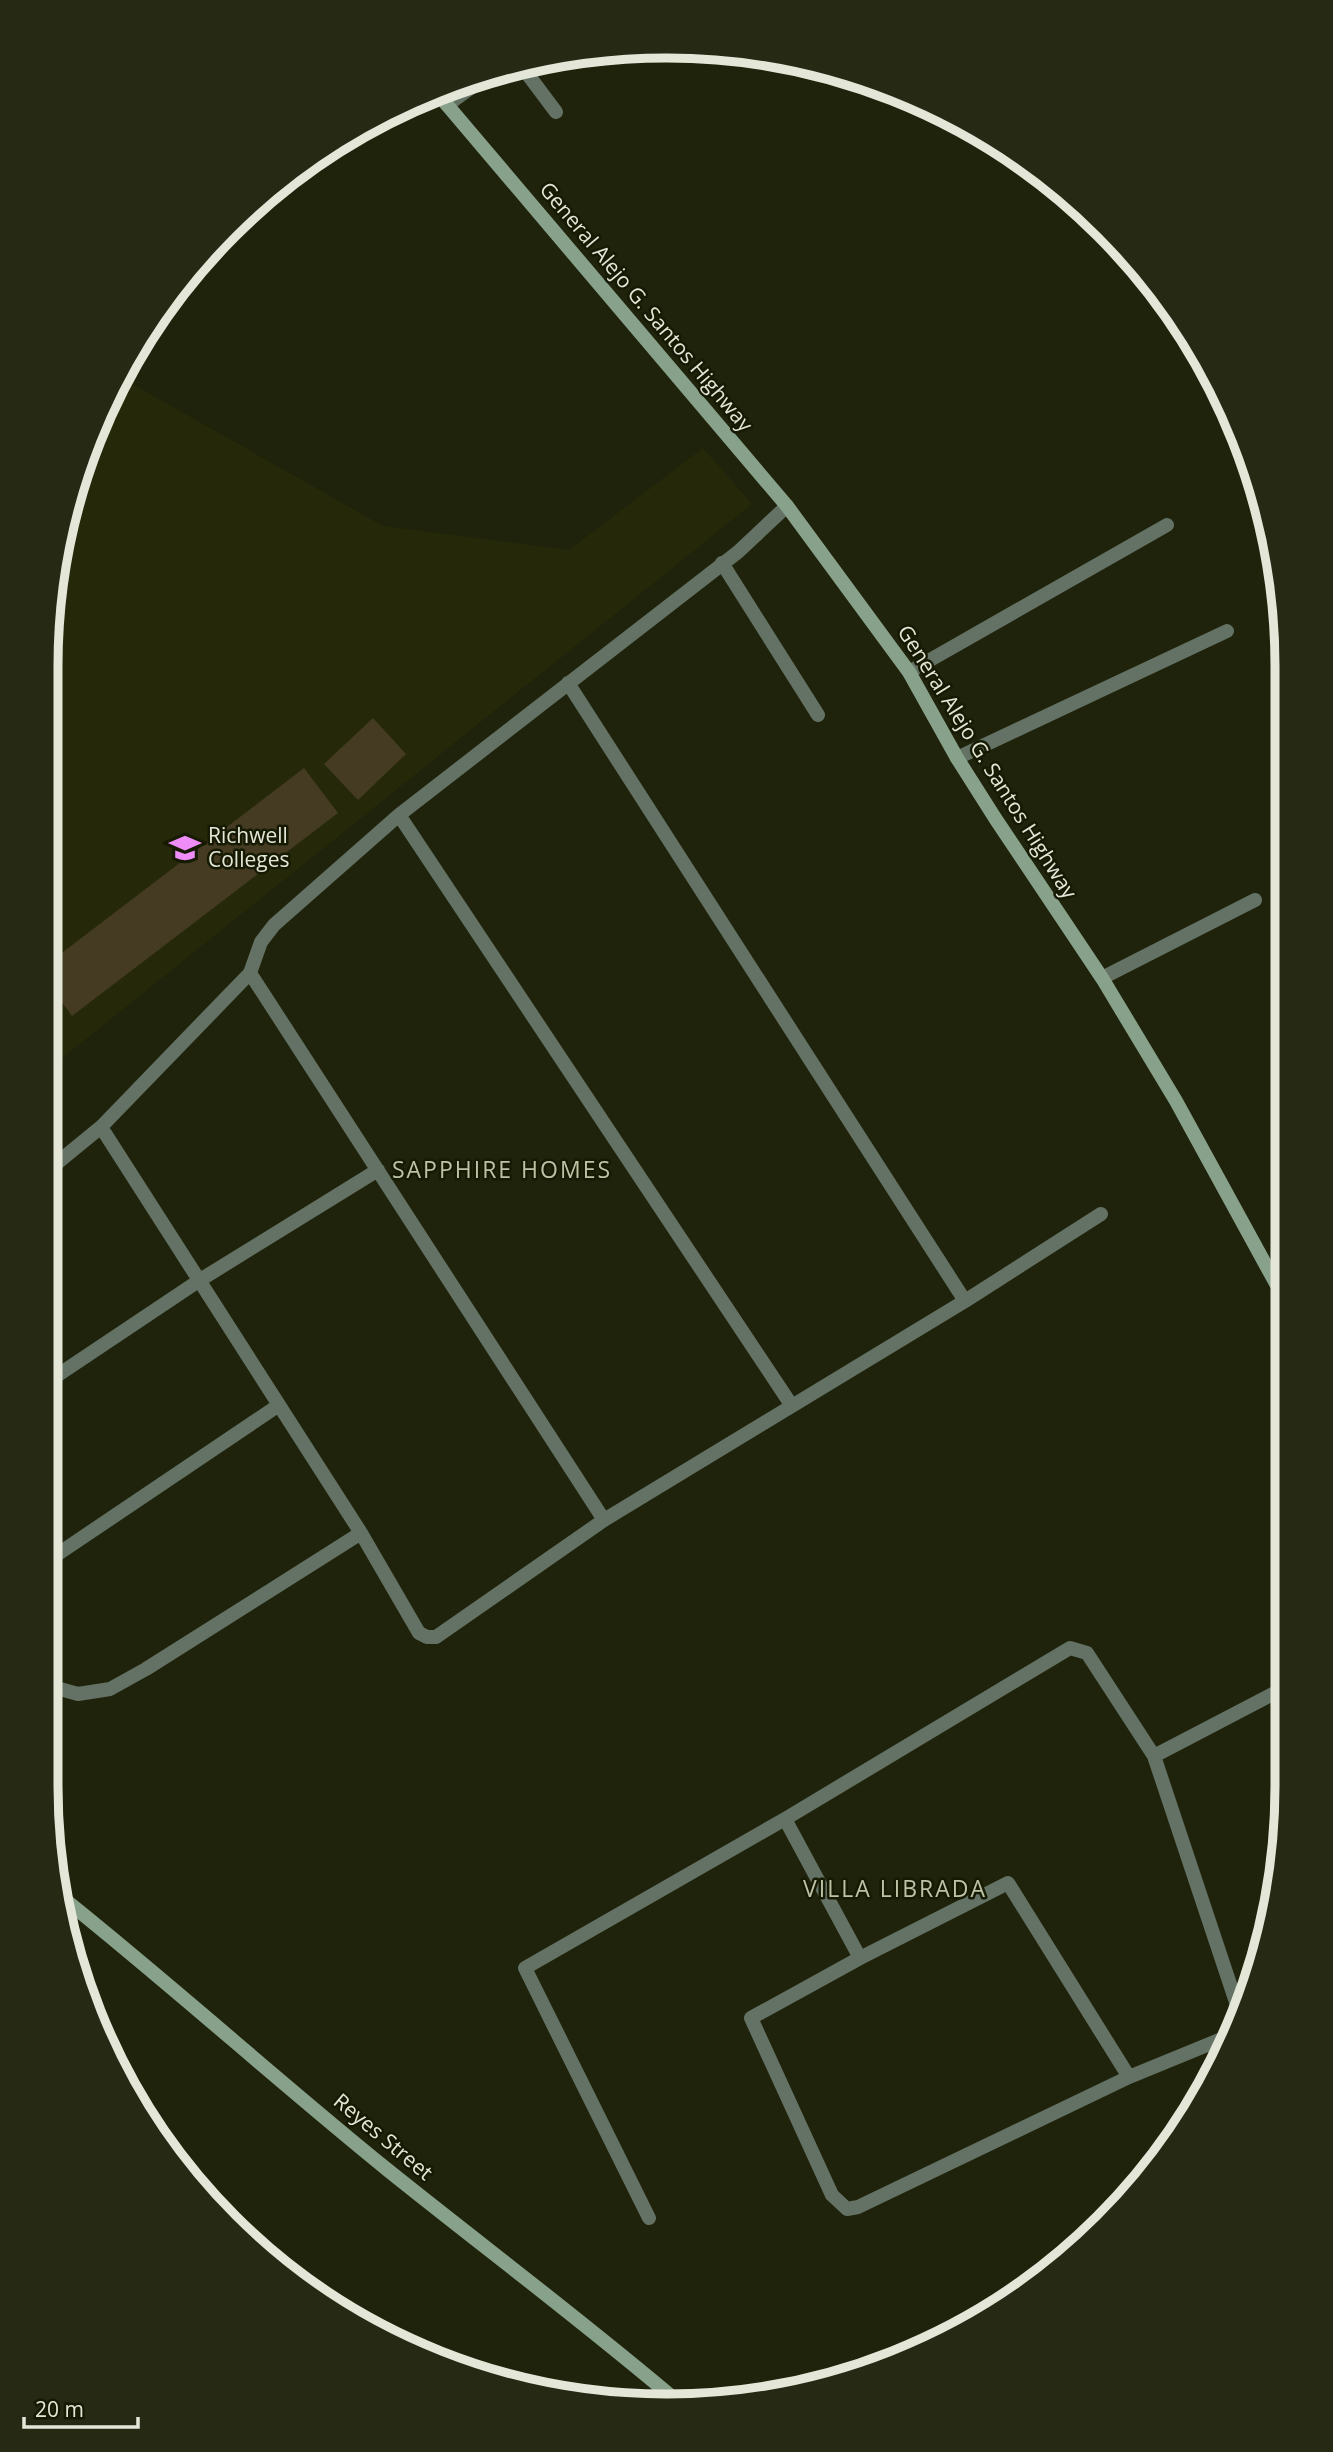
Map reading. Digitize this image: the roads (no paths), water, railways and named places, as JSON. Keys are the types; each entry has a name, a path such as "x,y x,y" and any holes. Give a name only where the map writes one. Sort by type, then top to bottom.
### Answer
{"main road":[{"name":"General Alejo G. Santos Highway","path":"443,101 787,506 909,671 957,758 1102,978 1275,1264"},
{"name":"Reyes Street","path":"69,1903 144,1963 388,2170 603,2338 669,2394"}],"street":[{"path":"527,74 556,112"},
{"path":"447,105 464,93"},
{"path":"58,1162 101,1127 250,973 261,942 274,925 399,815 738,552 787,506"},
{"path":"909,671 1167,525"},
{"path":"722,563 818,715"},
{"path":"957,758 1227,631"},
{"path":"568,683 965,1301"},
{"path":"399,815 792,1406"},
{"path":"1102,978 1255,900"},
{"path":"250,973 604,1520"},
{"path":"101,1127 361,1533 419,1633 427,1637 436,1637 604,1520 965,1301 1101,1214"},
{"path":"58,1375 201,1280 378,1170"},
{"path":"58,1554 279,1405"},
{"path":"58,1688 78,1694 110,1689 361,1533"},
{"path":"649,2218 525,1968 785,1819 1070,1648 1087,1653 1154,1756 1236,2001"},
{"path":"1154,1756 1275,1693"},
{"path":"785,1819 860,1958"},
{"path":"1129,2077 1008,1883 860,1958 751,2018 832,2195 847,2209 858,2207 1129,2077 1219,2040"}],"place":[{"name":"Richwell Colleges","path":"185,848"}],"district":[{"name":"SAPPHIRE HOMES","path":"502,1170"},
{"name":"VILLA LIBRADA","path":"895,1889"}]}
